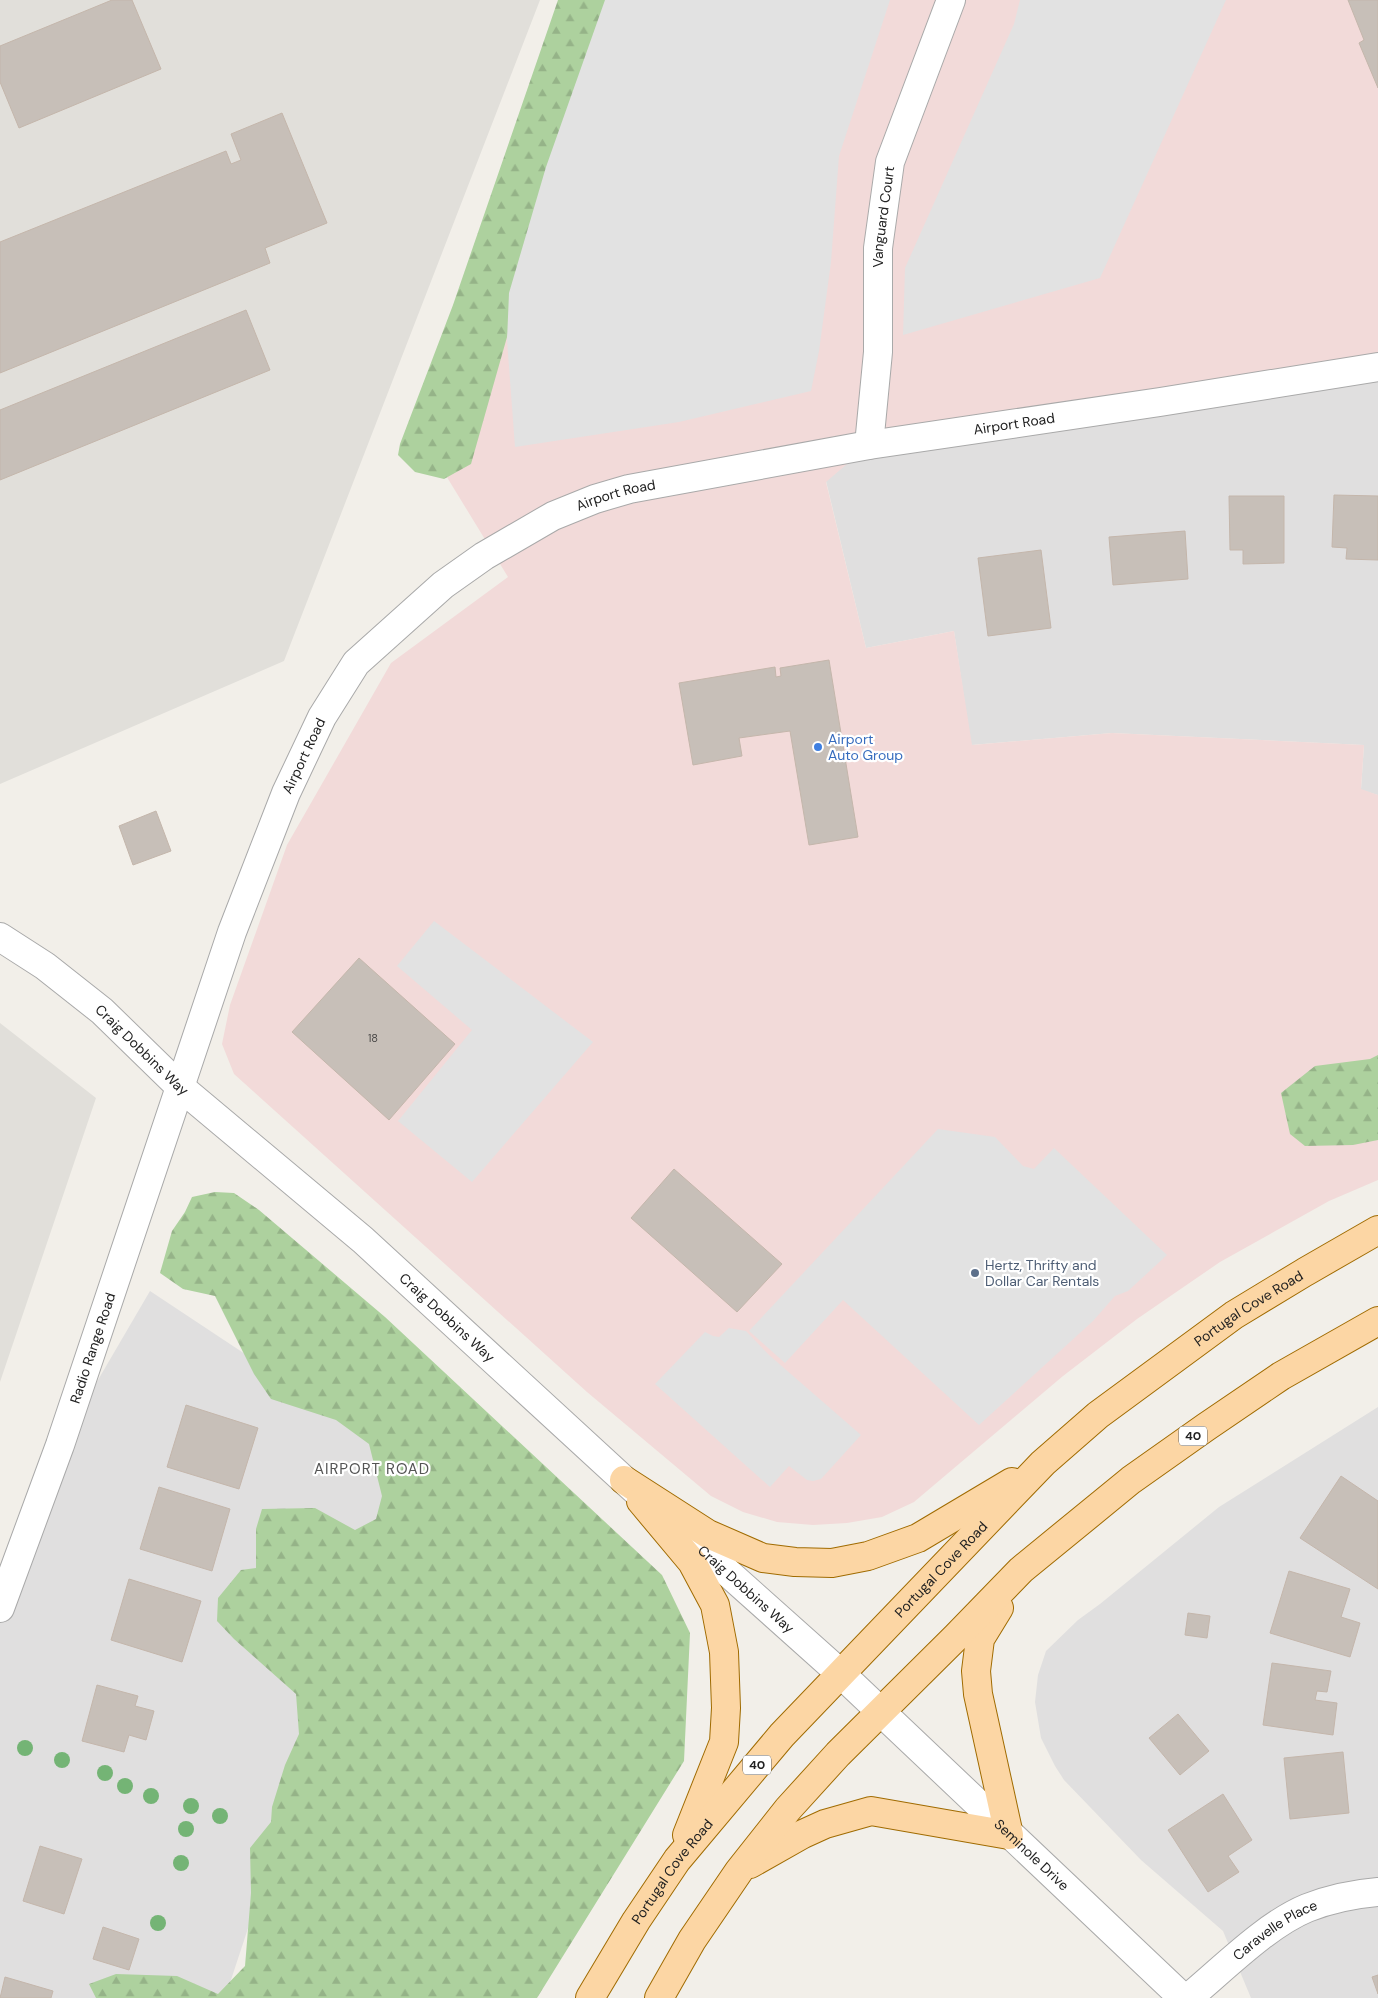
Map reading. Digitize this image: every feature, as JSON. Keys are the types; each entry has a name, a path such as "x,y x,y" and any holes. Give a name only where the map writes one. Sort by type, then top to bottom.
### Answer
{"main road":[{"name":"Portugal Cove Road","path":"590,1998 636,1921 677,1860 782,1735 1043,1463 1098,1415 1234,1316 1378,1230"},
{"name":"40","path":"659,1998 692,1940 739,1871 788,1809 838,1754 1021,1570 1131,1480 1206,1427 1281,1376 1378,1321"},
{"path":"624,1480 708,1534 763,1558 795,1562 832,1563 868,1556 918,1538 1043,1463"},
{"path":"624,1480 692,1562 715,1605 724,1652 726,1708 724,1742 677,1860"},
{"path":"739,1871 803,1834 846,1817 871,1811 1010,1835 978,1694 976,1670 980,1639 1021,1570"}],"street":[{"name":"Vanguard Court","path":"869,445 878,352 878,248 890,162 951,0"},
{"name":"Airport Road","path":"180,1086 232,932 292,778 322,717 356,664 443,585 484,556 553,516 595,499 629,489 869,445 1141,405 1378,367"},
{"name":"Craig Dobbins Way","path":"0,937 45,966 102,1011 180,1086 363,1240 624,1480 840,1673 880,1713"},
{"name":"Radio Range Road","path":"0,1608 60,1445 180,1086"},
{"name":"Seminole Drive","path":"880,1713 1183,1998"},
{"name":"Caravelle Place","path":"1188,1998 1248,1946 1282,1921 1307,1908 1350,1895 1378,1892"}],"shaded area":[{"path":"0,0 540,0 284,661 0,784"},
{"path":"596,0 1378,0 1378,367 869,445 826,482 866,648 954,631 972,745 1112,733 1364,745 1361,789 1378,795 1378,1180 1329,1201 1220,1262 1137,1319 1063,1376 914,1502 882,1517 847,1523 813,1525 777,1522 743,1512 711,1496 587,1392 234,1074 222,1044 230,1005 287,845 391,663 508,577 423,438"},
{"path":"605,0 890,0 839,156 831,262 819,351 811,391 679,422 515,447 507,340 509,293 546,167"},
{"path":"1020,0 1226,0 1100,278 903,335 905,268 1014,24"},
{"path":"1378,367 1378,795 1361,790 1364,745 1112,733 971,745 954,631 866,648 826,481 869,445"},
{"path":"434,921 593,1042 472,1182 398,1121 472,1030 397,966"},
{"path":"0,1023 96,1098 0,1382"},
{"name":"Hertz, Thrifty and Dollar Car Rentals","path":"938,1129 995,1137 1023,1166 1034,1169 1054,1148 1167,1255 1128,1291 1115,1296 1093,1321 979,1425 843,1300 785,1363 749,1331"},
{"path":"150,1291 379,1443 385,1513 225,1998 0,1998 0,1608 60,1445"},
{"path":"729,1328 746,1331 769,1355 861,1435 821,1479 807,1480 789,1466 770,1487 655,1384 705,1332 719,1337"},
{"path":"1378,1407 1378,1998 1251,1998 1223,1931 1141,1860 1064,1780 1041,1738 1035,1702 1038,1675 1046,1651 1078,1620 1219,1507"}],"green space":[{"path":"558,0 618,0 530,256 471,464 444,479 415,472 398,455 400,444 453,305"},
{"path":"1378,1055 1378,1140 1353,1145 1305,1146 1290,1134 1281,1093 1315,1066 1370,1059"},
{"path":"215,1192 234,1193 259,1210 385,1317 662,1575 690,1633 684,1761 537,1998 96,1998 89,1984 116,1974 177,1976 218,1994 245,1966 251,1893 250,1848 271,1822 272,1807 285,1765 299,1734 296,1694 234,1639 217,1621 218,1598 241,1570 256,1568 256,1529 262,1509 315,1508 355,1530 376,1519 382,1496 369,1444 336,1420 271,1399 254,1374 215,1296 183,1289 160,1273 172,1231 185,1212 192,1197"}],"building":[{"path":"112,0 132,0 161,69 19,128 0,82 0,46"},
{"path":"1348,0 1378,0 1378,88 1359,43 1364,40"},
{"path":"282,113 327,223 265,248 270,263 0,373 0,242 226,151 231,164 241,160 231,134"},
{"path":"246,310 270,370 0,480 0,410"},
{"path":"1334,495 1378,496 1378,560 1346,559 1347,548 1332,547"},
{"path":"1229,496 1284,496 1284,563 1243,564 1243,550 1230,550"},
{"path":"1185,531 1188,579 1113,585 1109,537"},
{"path":"1041,550 1051,628 988,636 978,558"},
{"name":"Airport Auto Group","path":"829,660 858,837 809,845 790,731 739,738 742,756 693,765 679,683 775,667 776,677 781,676 780,668"},
{"path":"156,811 171,851 133,865 119,826"},
{"path":"359,958 455,1044 389,1120 292,1032"},
{"path":"674,1169 782,1264 737,1312 631,1218"},
{"path":"186,1405 258,1428 239,1489 167,1467"},
{"path":"1341,1476 1378,1501 1378,1589 1300,1538"},
{"path":"159,1487 230,1509 212,1571 140,1549"},
{"path":"1289,1571 1350,1589 1341,1617 1360,1623 1350,1657 1270,1633"},
{"path":"129,1579 201,1601 182,1662 111,1640"},
{"path":"1188,1613 1210,1616 1207,1638 1185,1635"},
{"path":"1272,1663 1331,1671 1327,1692 1317,1691 1315,1700 1337,1703 1333,1735 1263,1725"},
{"path":"97,1685 138,1696 135,1706 154,1711 146,1740 129,1735 124,1752 82,1741"},
{"path":"1178,1714 1209,1751 1180,1775 1149,1738"},
{"path":"1343,1752 1349,1813 1290,1819 1284,1758"},
{"path":"1223,1794 1252,1840 1228,1856 1239,1872 1208,1892 1168,1830"},
{"path":"40,1846 82,1859 64,1914 23,1901"},
{"path":"103,1927 139,1939 129,1970 93,1959"},
{"path":"1378,1975 1378,1994 1372,1977"},
{"path":"5,1977 53,1991 51,1998 0,1998"}],"place":[{"name":"Airport Auto Group","path":"818,747"},
{"name":"Hertz, Thrifty and Dollar Car Rentals","path":"975,1273"}],"district":[{"name":"AIRPORT ROAD","path":"372,1469"}]}
